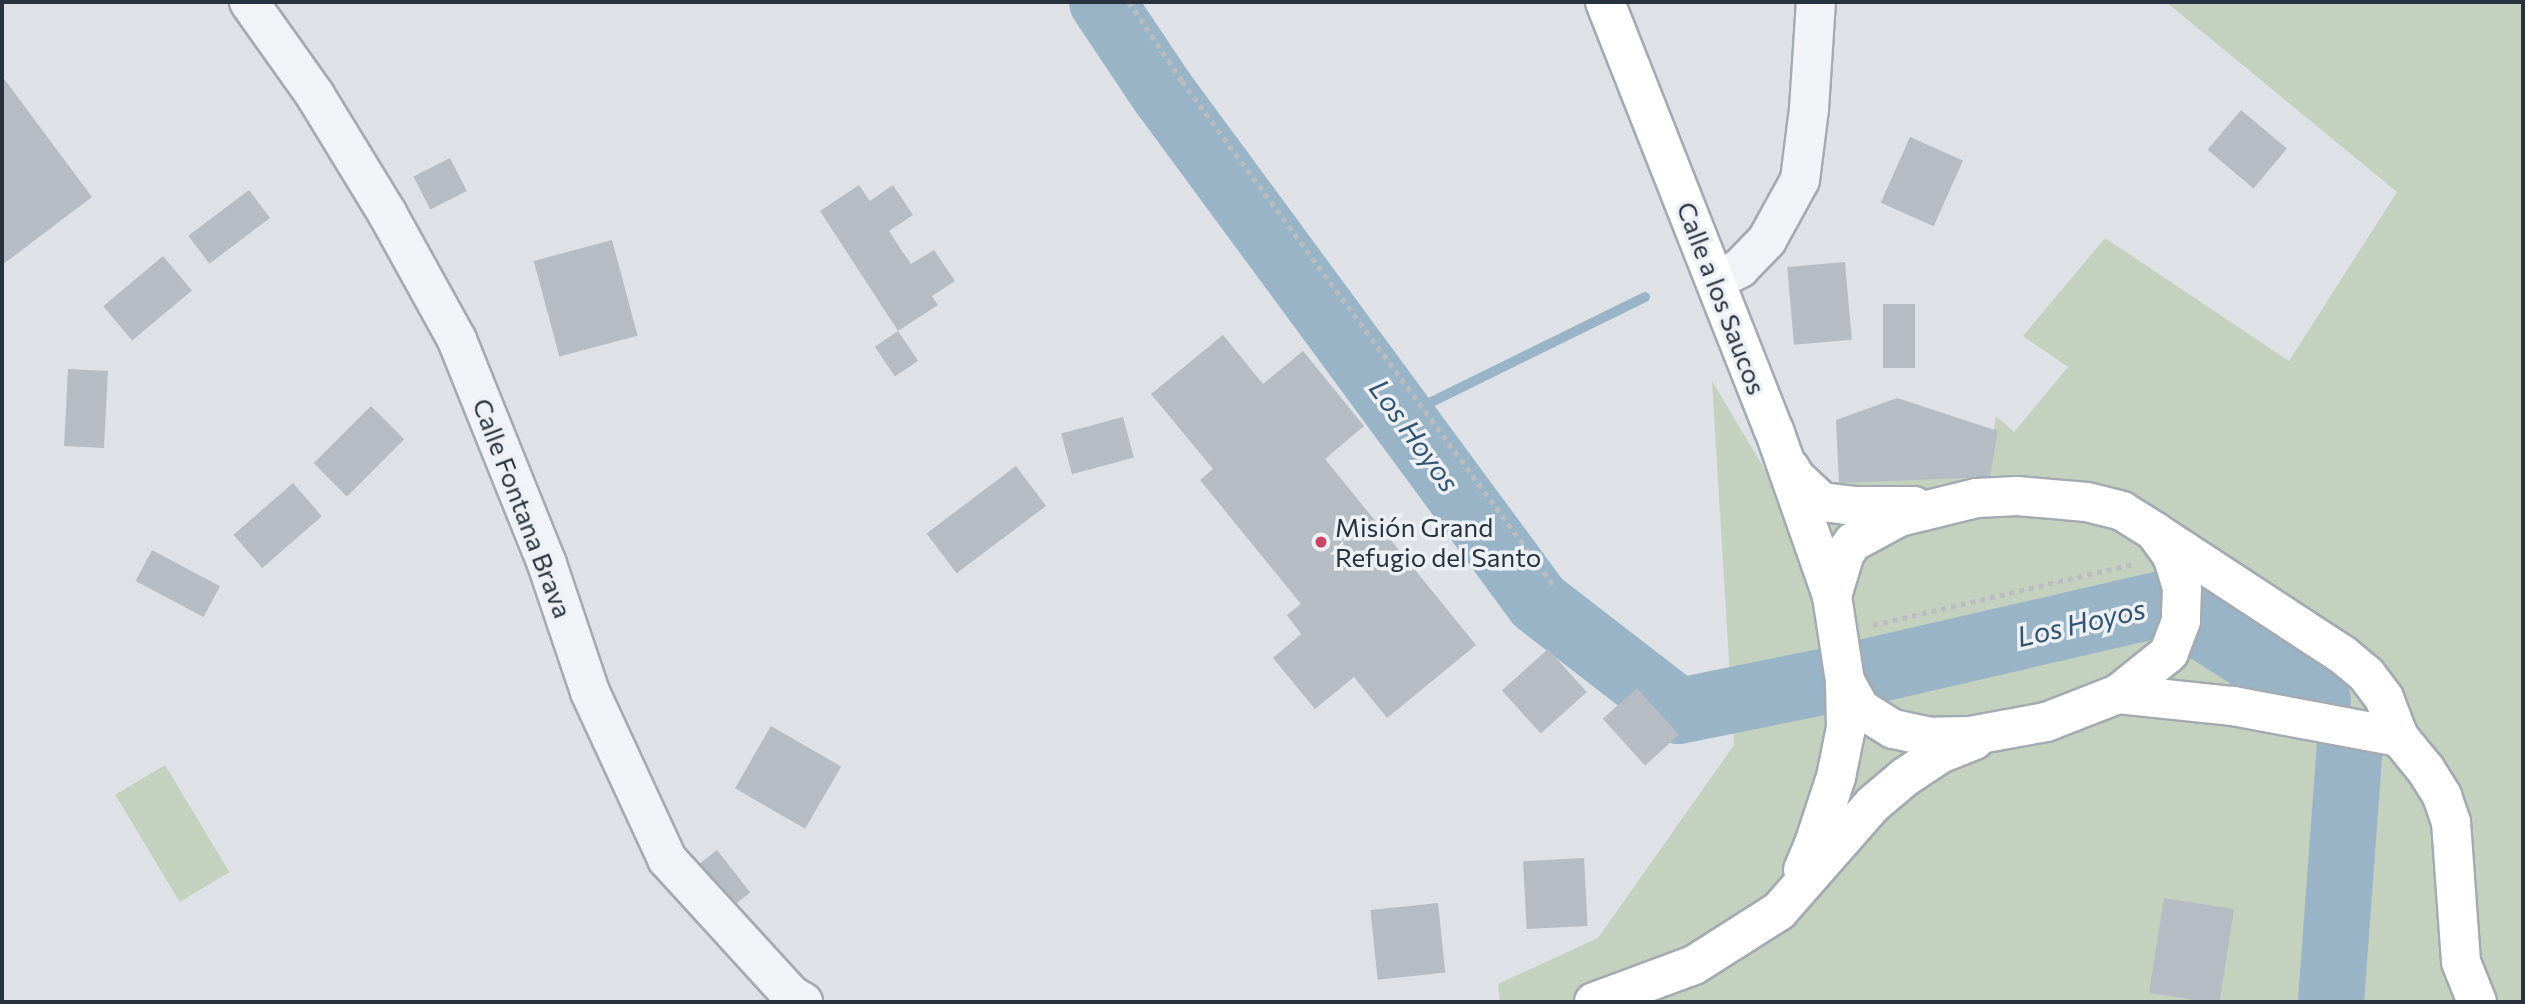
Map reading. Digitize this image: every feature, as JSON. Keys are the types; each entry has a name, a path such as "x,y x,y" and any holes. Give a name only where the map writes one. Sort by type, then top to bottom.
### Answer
{"main road":[{"name":"Calle a los Saucos","path":"1605,2 1784,457 1835,615"},
{"path":"1784,457 1795,477 1822,502 1857,506 1937,506"},
{"path":"1779,911 1814,844 1836,777 1846,728 1844,681 1835,615 1839,565 1853,542 1899,517 1937,506 1977,498 2052,497 2122,511 2163,544 2343,655 2366,674 2384,698 2399,737 2426,770 2442,796 2451,822 2461,962 2477,1002"},
{"path":"1844,681 1860,708 1893,729 1931,737 1989,733 2046,722 2118,694 2169,653 2181,621 2182,588 2163,544"},
{"path":"2118,694 2233,706 2399,737"},
{"path":"1594,1002 1694,965 1779,911 1873,804 1905,777 1940,754 1989,733"}],"street":[{"name":"Calle Fontana Brava","path":"249,2 315,95 387,213 457,341 547,564 590,692 667,859 792,995 803,1002"},
{"path":"1715,281 1740,268 1767,240 1800,180 1809,109 1816,2"}],"path":[{"path":"1129,2 1182,81 1554,586"},
{"path":"1835,615 2163,544"}],"green space":[{"path":"2166,2 2523,2 2523,1002 1500,1002 1498,984 1598,938 1734,745 1712,381 1774,485 1986,476 1996,416 2014,432 2068,367 2023,336 2105,238 2289,361 2397,192"},
{"path":"165,765 229,872 180,902 115,795"}],"building":[{"path":"2,76 92,197 2,265"},
{"path":"2241,110 2287,149 2254,188 2208,150"},
{"path":"1910,137 1963,161 1934,226 1881,203"},
{"path":"450,158 467,191 430,210 413,177"},
{"path":"859,185 870,201 893,185 913,215 889,231 911,264 934,250 955,281 932,296 938,305 898,331 820,211"},
{"path":"249,190 270,218 209,264 188,236"},
{"path":"612,240 638,336 559,357 534,261"},
{"path":"163,256 192,290 132,341 103,306"},
{"path":"1845,262 1852,340 1794,345 1787,267"},
{"path":"1883,304 1915,304 1915,368 1883,368"},
{"path":"898,331 918,361 895,377 875,347"},
{"name":"Misión Grand Refugio del Santo","path":"1223,335 1263,384 1303,351 1364,426 1325,459 1476,645 1387,718 1354,677 1315,709 1273,658 1301,634 1287,615 1301,604 1200,480 1213,469 1151,394"},
{"path":"68,369 108,371 104,448 64,446"},
{"path":"1897,398 1998,431 1990,477 1839,483 1836,420"},
{"path":"371,406 404,439 347,497 314,463"},
{"path":"1123,417 1134,458 1072,474 1061,434"},
{"path":"1016,466 1046,506 957,573 927,533"},
{"path":"293,483 322,516 262,568 233,535"},
{"path":"152,550 220,586 204,617 136,581"},
{"path":"1548,649 1587,692 1541,734 1502,690"},
{"path":"1637,688 1679,735 1645,766 1603,719"},
{"path":"771,726 841,766 805,829 735,788"},
{"path":"717,850 750,893 723,913 690,871"},
{"path":"1584,858 1588,926 1527,929 1523,861"},
{"path":"2164,898 2234,909 2219,1002 2149,993"},
{"path":"1438,903 1445,973 1378,980 1370,910"}],"waterway":[{"name":"Los Hoyos","path":"1102,2 1163,93 1538,602 1679,711 1826,681"},
{"path":"1401,417 1645,297"},
{"name":"Los Hoyos","path":"1862,673 2165,603 2318,700"},
{"name":"Los Hoyos","path":"2331,1002 2350,741"}],"place":[{"name":"Misión Grand Refugio del Santo","path":"1321,542"}]}
